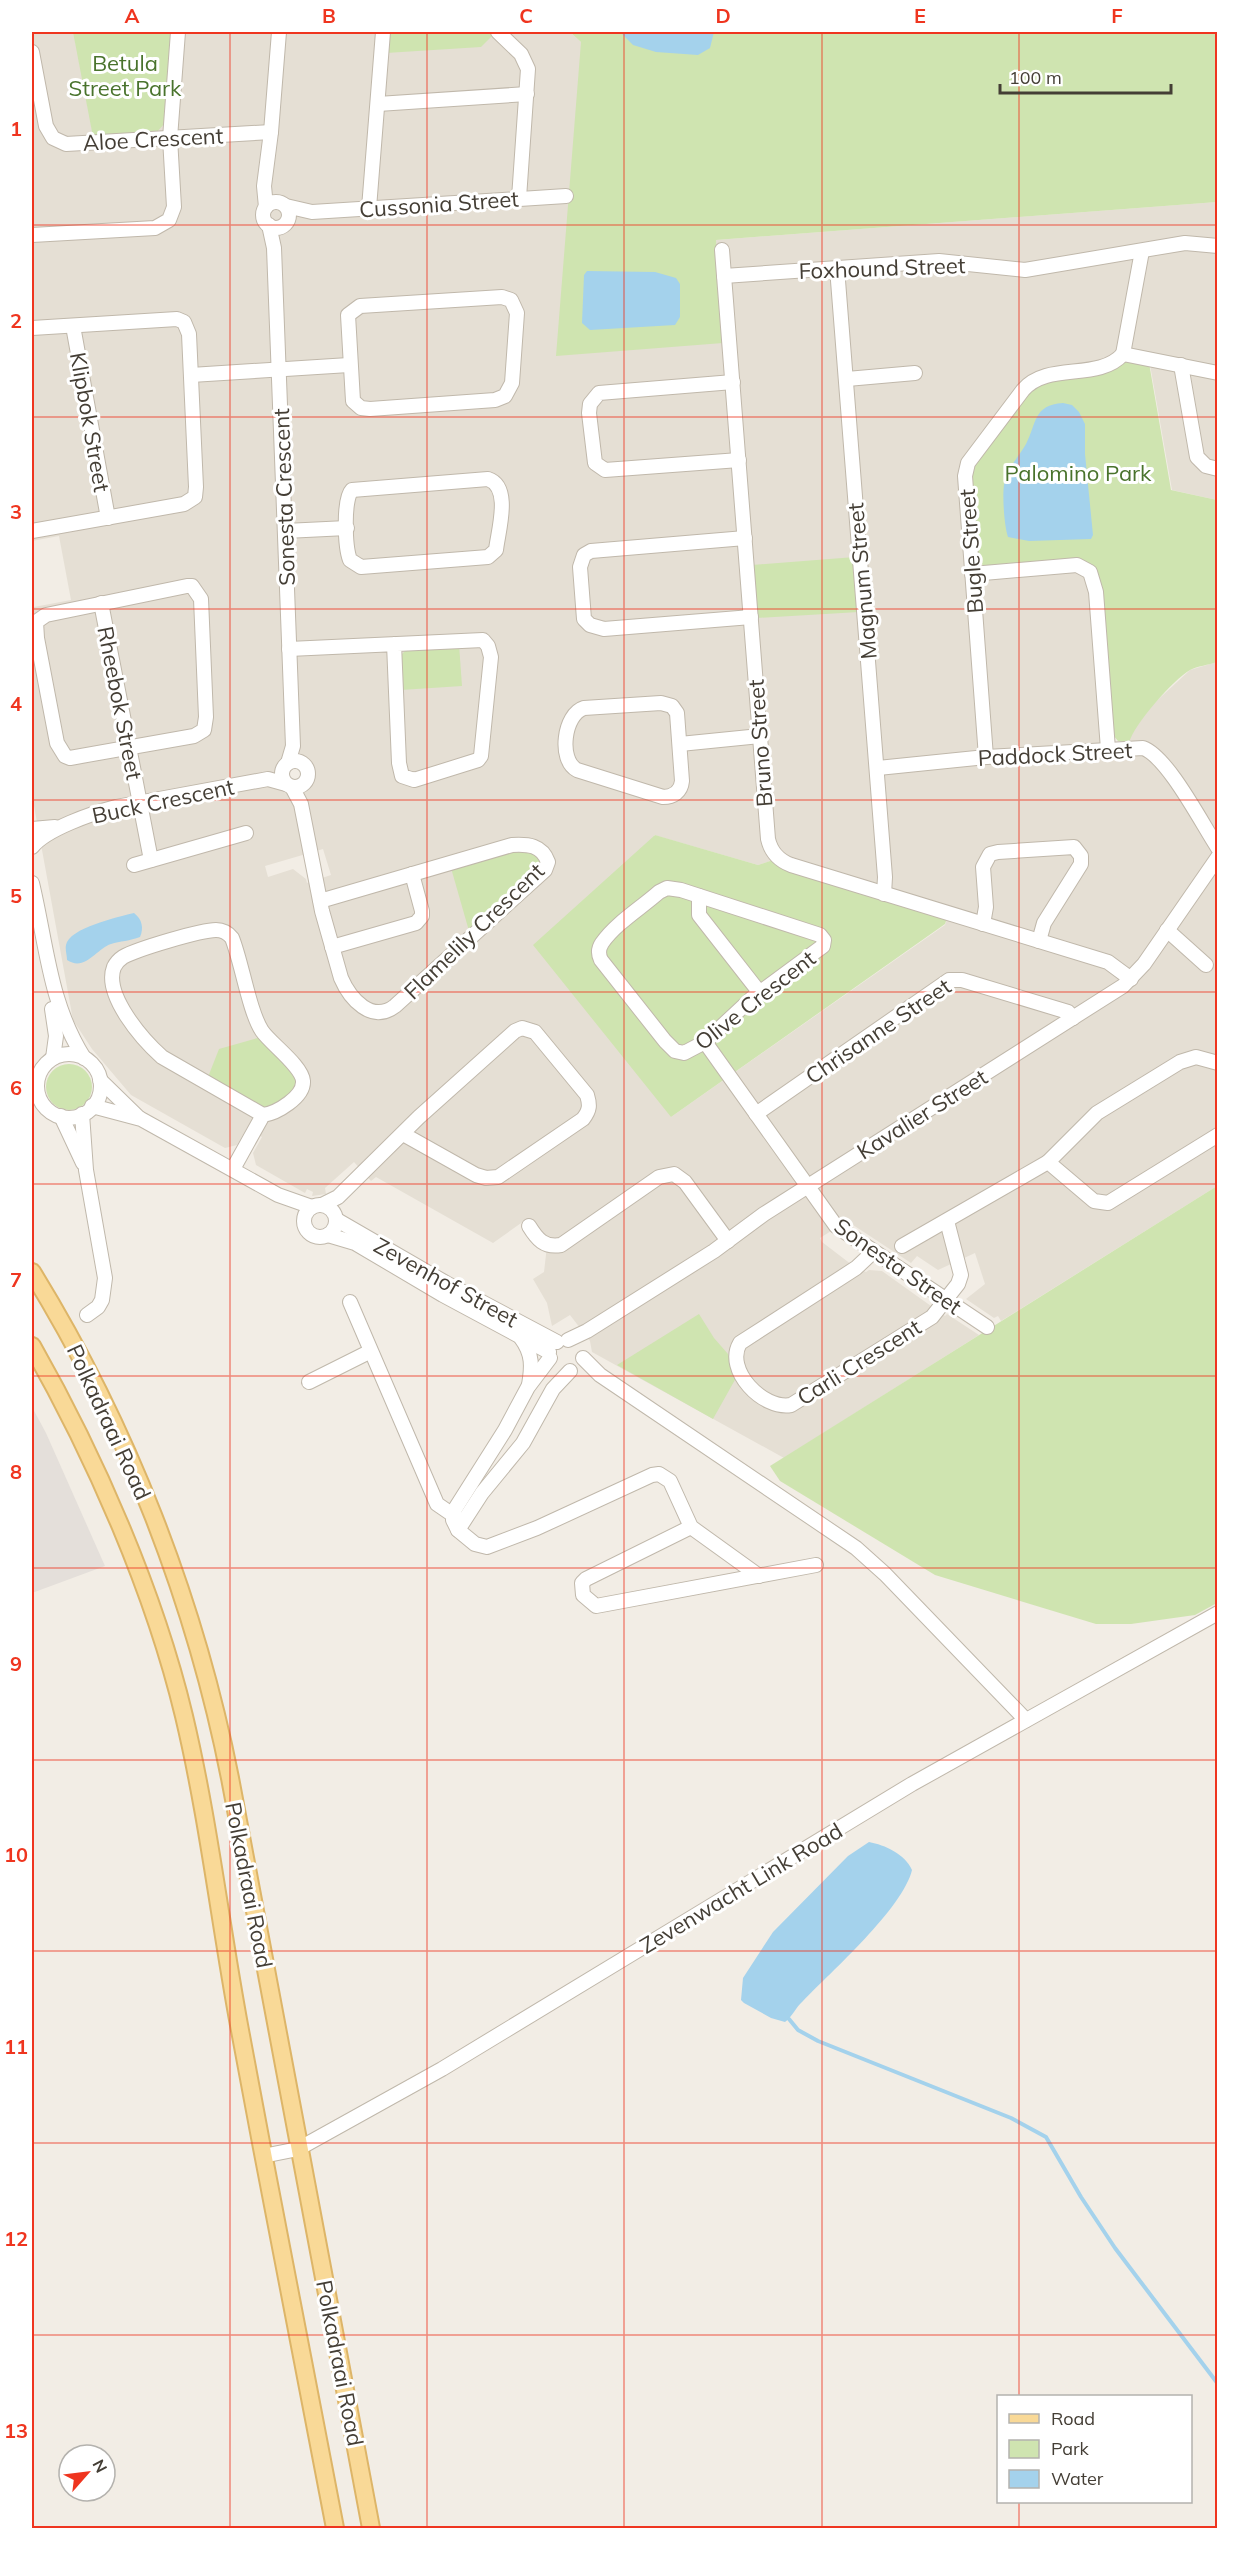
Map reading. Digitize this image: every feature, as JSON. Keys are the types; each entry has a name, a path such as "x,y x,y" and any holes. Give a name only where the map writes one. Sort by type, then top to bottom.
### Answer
{"main road":[{"name":"Polkadraai Road","path":"32,1272 117,1431 171,1564 192,1626 220,1731 371,2529"},
{"name":"Polkadraai Road","path":"32,1346 95,1472 148,1595 183,1715 199,1791 263,2156 335,2529"}],"street":[{"path":"32,235 155,228 165,224 171,216 174,207 170,138 178,32"},
{"path":"278,215 264,186 279,32"},
{"path":"369,208 383,32"},
{"path":"498,32 524,58 528,69 519,198"},
{"name":"Aloe Crescent","path":"32,52 46,126 53,138 66,144 271,132"},
{"path":"378,104 527,94"},
{"name":"Cussonia Street","path":"278,215 566,196"},
{"name":"Sonesta Crescent","path":"278,215 278,242 274,248 290,649 293,746 291,765"},
{"name":"Foxhound Street","path":"724,276 939,261 1025,270 1195,242 1218,246"},
{"name":"Bruno Street","path":"722,250 768,839 774,853 791,864 1108,962 1131,979"},
{"path":"1142,251 1123,354 1218,373"},
{"name":"Magnum Street","path":"837,268 878,768 885,877 884,894"},
{"path":"502,297 511,300 515,308 512,383 505,396 495,400 364,409 353,401 349,365 348,315 357,307 502,297"},
{"path":"32,328 181,320 188,327 189,334 196,450 195,497 184,504 32,531"},
{"name":"Klipbok Street","path":"72,326 108,518"},
{"name":"Bugle Street","path":"986,757 965,476 972,456 1032,381 1043,376 1109,364 1123,354"},
{"path":"191,375 349,365"},
{"path":"1181,365 1197,458 1206,466 1218,469"},
{"path":"847,379 915,373"},
{"path":"733,382 599,393 590,404 589,413 595,463 605,470 739,460"},
{"path":"488,479 500,488 496,550 488,557 361,567 353,563 348,555 346,528 347,498 349,492 355,489 488,479"},
{"path":"285,531 346,528"},
{"path":"744,538 591,551 584,555 580,567 584,619 594,627 604,629 751,617"},
{"path":"972,574 1077,565 1090,572 1096,592 1108,749"},
{"path":"192,586 201,599 206,725 204,730 194,736 129,747 70,758 62,754 57,742 36,622 45,615 192,586"},
{"name":"Rheebok Street","path":"100,603 151,860"},
{"path":"290,649 478,639 486,642 490,657 481,756 478,760 414,780 402,776 399,763 394,644"},
{"path":"669,704 677,713 680,744 682,785 678,792 667,797 577,770 569,765 566,756 570,718 576,711 584,708 669,704"},
{"path":"680,744 760,736"},
{"name":"Paddock Street","path":"878,768 986,757 1143,748 1157,756 1218,848"},
{"path":"294,785 308,775 307,768 291,765 282,778 294,785 301,804 320,900"},
{"name":"Buck Crescent","path":"60,827 92,814 268,779 291,765"},
{"name":"Buck Crescent","path":"268,779 294,785"},
{"path":"32,829 60,827"},
{"path":"32,849 60,827"},
{"path":"134,865 246,833"},
{"path":"32,840 32,849"},
{"name":"Flamelily Crescent","path":"525,844 538,848 545,853 548,862 545,870 389,1011 374,1013 366,1010 340,978 320,900 412,874 512,845 525,844"},
{"path":"983,924 986,907 983,867 990,854 1074,847 1081,856 1081,864 1044,923 1039,941"},
{"name":"Kavalier Street","path":"567,1355 587,1331 1131,979 1218,857"},
{"name":"Flamelily Crescent","path":"332,946 416,923 422,916 422,911 412,874"},
{"path":"32,883 59,1009 67,1029 84,1058 96,1070 100,1080 100,1091 87,1110 86,1170 105,1278 102,1299 98,1307 87,1315"},
{"name":"Olive Crescent","path":"667,888 699,896 820,935 824,940 823,946 760,993 705,1042 684,1053 675,1051 665,1041 601,960 598,953 601,944 608,936 659,892 667,888"},
{"path":"699,896 697,906 699,915 760,993"},
{"path":"32,919 55,1022 53,1058"},
{"path":"1167,930 1206,965"},
{"path":"233,1169 263,1115 277,1112 284,1106 301,1089 303,1080 296,1068 258,1024 236,948 230,936 224,931 208,931 146,949 119,960 113,969 113,975 119,1004 148,1044 162,1057 263,1115"},
{"name":"Chrisanne Street","path":"756,1114 949,980 962,980 1068,1012 1073,1018"},
{"path":"303,1221 317,1206 338,1197 419,1117 509,1036 522,1028 535,1032 590,1103 583,1119 498,1177 476,1175 404,1134"},
{"name":"Sonesta Street","path":"705,1042 836,1226 987,1327"},
{"path":"84,1058 69,1054 53,1058 41,1070 37,1081 38,1092 46,1108 61,1116 86,1170"},
{"path":"902,1246 1048,1162 1097,1113 1180,1062 1196,1058 1218,1063"},
{"name":"Zevenhof Street","path":"100,1080 141,1119 278,1194 317,1206 336,1216 567,1355"},
{"path":"61,1116 87,1110"},
{"name":"Zevenhof Street","path":"87,1110 141,1119"},
{"path":"1048,1162 1094,1201 1108,1203 1218,1135"},
{"path":"529,1226 542,1242 550,1246 561,1245 659,1178 674,1174 685,1182 728,1241"},
{"name":"Zevenhof Street","path":"278,1194 303,1221 305,1229 311,1234 318,1237 328,1235 355,1243 443,1295 518,1334 567,1355"},
{"path":"328,1235 336,1216 338,1197"},
{"name":"Carli Crescent","path":"873,1252 856,1268 740,1343 736,1356 749,1389 777,1404 786,1406 795,1403 932,1317 958,1284 961,1275 947,1221"},
{"path":"350,1302 369,1352 437,1504 453,1515 458,1530 475,1544 488,1547 537,1528 652,1475 659,1474 670,1481 691,1527 759,1576"},
{"path":"453,1515 505,1430 528,1387 532,1365 530,1353 518,1334"},
{"path":"309,1382 369,1352"},
{"path":"567,1355 856,1548 885,1574 1026,1720"},
{"path":"528,1387 567,1355"},
{"path":"458,1530 482,1493 523,1443 553,1389 567,1355"},
{"path":"691,1527 586,1579 582,1583 584,1594 596,1606 816,1565"},
{"name":"Zevenwacht Link Road","path":"263,2156 298,2149 442,2069 912,1784 1218,1613"}],"shaded area":[{"path":"32,32 382,32 380,53 497,32 570,32 581,42 716,240 1217,202 1217,500 1172,490 1149,359 1118,358 1043,375 971,573 1087,568 1109,749 1129,743 1131,734 1151,706 1190,670 1217,662 1217,1186 1001,1321 998,1316 994,1318 966,1299 985,1284 975,1253 938,1270 917,1256 911,1263 847,1221 820,1238 822,1242 856,1268 866,1272 869,1270 882,1271 945,1316 947,1314 979,1335 784,1458 592,1352 590,1341 570,1315 552,1326 547,1303 533,1279 544,1272 547,1246 537,1240 524,1221 493,1243 376,1177 371,1181 354,1162 325,1188 326,1194 312,1196 313,1192 307,1189 305,1193 256,1165 253,1153 262,1137 247,1128 237,1145 225,1148 131,1095 92,1049 73,1020 32,795 32,595 34,607 71,600 59,536 32,541","holes":["294,747 309,775 300,803 285,785 268,780 289,762","654,835 758,865 777,859 949,913 945,925 671,1117","323,849 331,875 307,883 306,879 293,869 268,877 265,866"]},
{"path":"32,1407 46,1433 105,1566 32,1593"}],"green space":[{"name":"Betula Street Park","path":"73,32 172,32 165,123 156,133 93,137"},
{"path":"387,32 491,32 494,34 481,47 386,53"},
{"path":"570,32 1217,32 1217,202 716,240 723,343 556,356 581,42"},
{"name":"Palomino Park","path":"1127,360 1149,363 1171,490 1217,500 1217,662 1196,667 1174,683 1146,714 1129,743 1118,741 1113,735 1095,570 984,566 977,560 971,470 1036,384"},
{"path":"855,557 859,612 756,618 752,565"},
{"path":"459,644 462,686 401,690 400,656 406,650"},
{"path":"655,835 758,865 773,860 947,918 945,924 671,1117 533,945"},
{"path":"512,851 535,854 540,861 539,868 469,931 451,868"},
{"path":"261,1037 296,1079 296,1089 278,1106 266,1109 208,1077 219,1049"},
{"path":"69,1064 85,1071 92,1087 85,1103 69,1110 53,1103 46,1087 53,1071"},
{"path":"1217,1186 1217,1603 1195,1615 1131,1624 1096,1624 935,1575 780,1481 770,1466"},
{"path":"699,1314 714,1338 728,1354 736,1378 713,1419 617,1365"}],"water":[{"path":"620,32 714,32 710,48 698,55 656,52 633,45"},
{"path":"587,271 655,272 676,278 680,284 680,317 675,325 590,330 582,323 584,275"},
{"path":"1063,403 1072,405 1079,412 1085,424 1085,454 1093,535 1091,539 1029,541 1008,537 1004,506 1006,476 1026,444 1037,416 1046,407"},
{"path":"134,913 142,924 140,937 111,944 85,962 73,963 67,960 66,945 76,933 95,924"},
{"path":"869,1842 894,1851 905,1859 912,1870 906,1885 881,1921 785,2022 771,2018 744,2003 741,2000 743,1978 773,1932 848,1856"}],"waterway":[{"path":"789,2019 798,2030 818,2041 1011,2118 1046,2137 1081,2197 1115,2248 1218,2384"}]}
